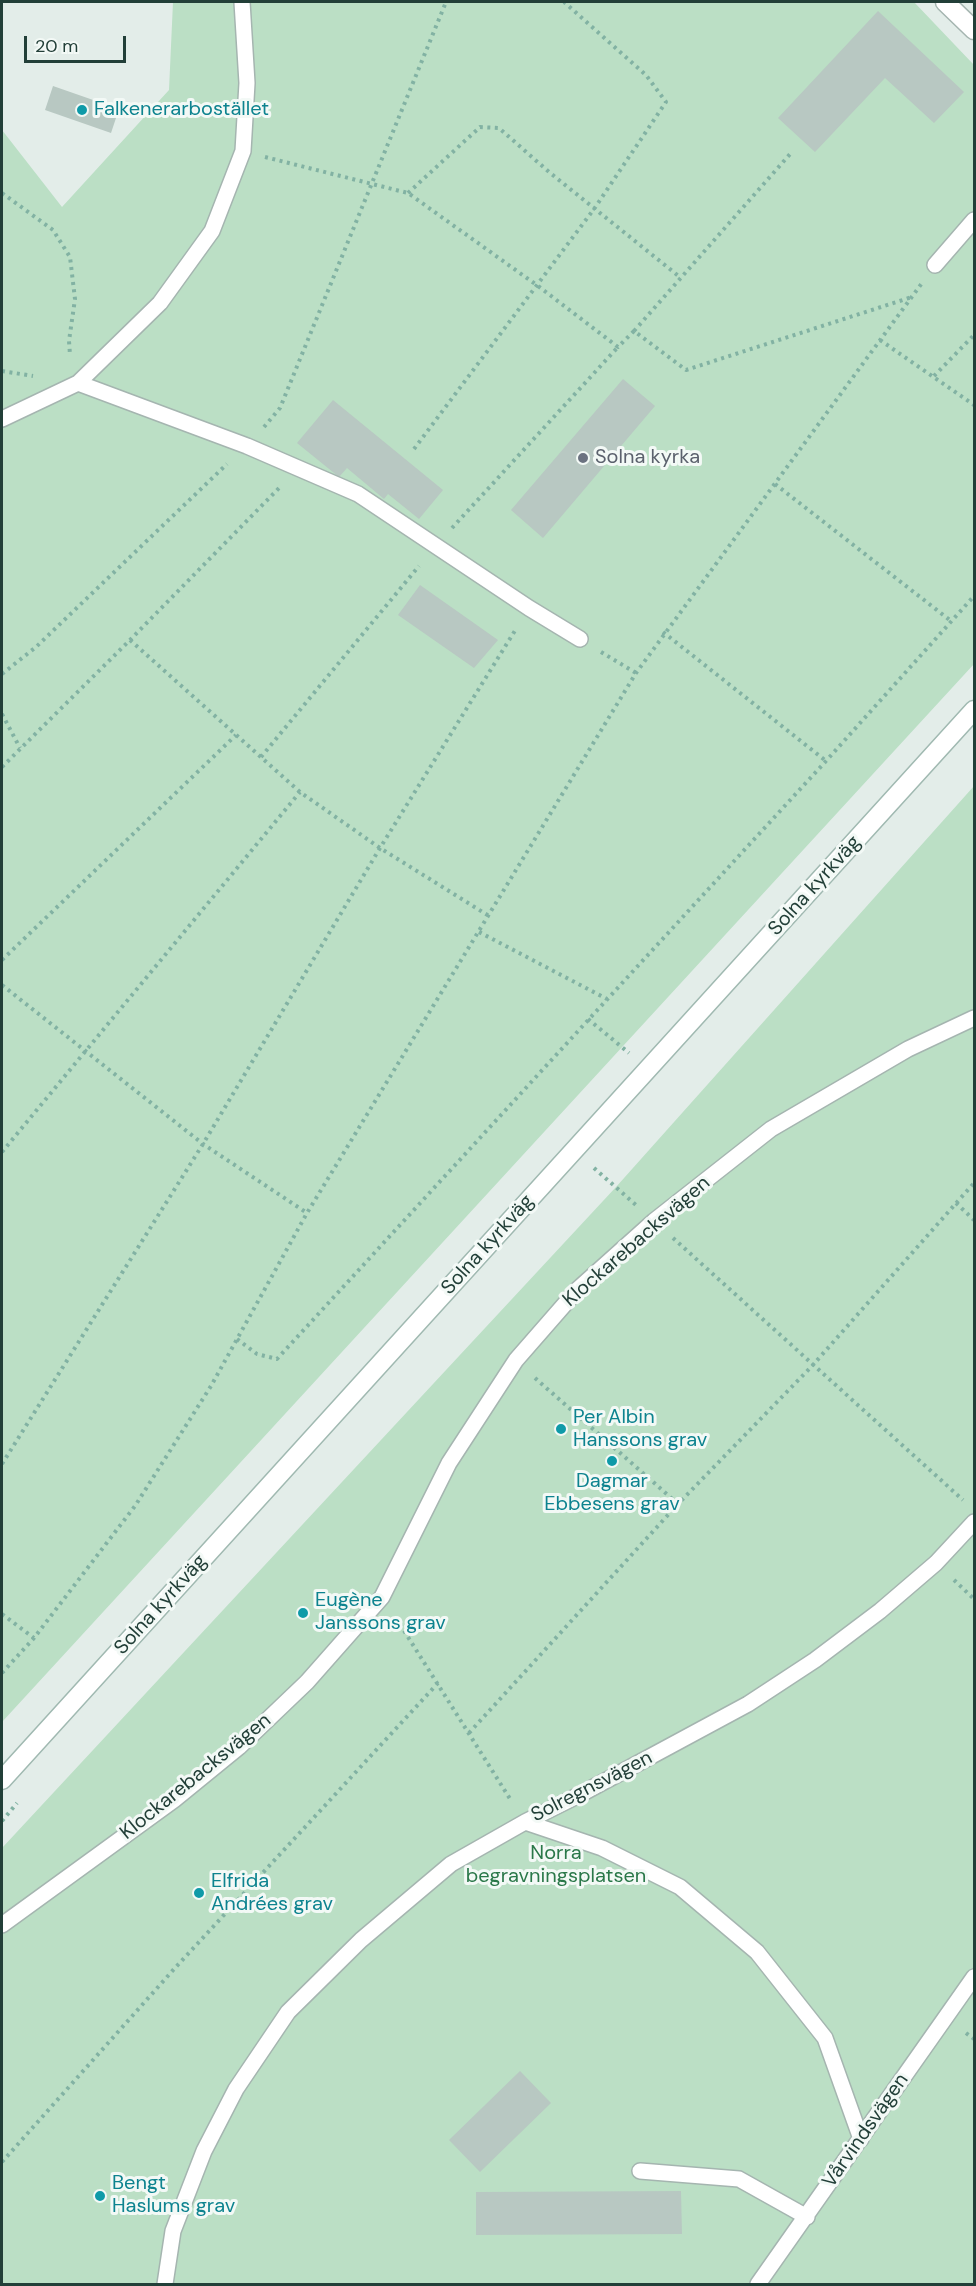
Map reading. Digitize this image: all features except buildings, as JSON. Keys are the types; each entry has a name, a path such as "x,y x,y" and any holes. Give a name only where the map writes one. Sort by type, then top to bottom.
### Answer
{"street":[{"path":"945,2 975,30"},
{"name":"Solna kyrkväg","path":"2,1780 975,710"}],"lane":[{"path":"2,419 78,383 160,303 212,231 243,151 247,83 242,2"},
{"path":"935,266 975,220"},
{"path":"78,383 247,446 358,495 580,639"},
{"name":"Klockarebacksvägen","path":"2,1925 174,1800 239,1747 307,1682 382,1597 449,1463 516,1360 578,1289 654,1221 771,1129 908,1049 975,1018"},
{"name":"Solregnsvägen","path":"165,2284 173,2231 204,2151 236,2089 288,2012 362,1940 451,1864 525,1822 748,1704 806,1666 880,1611 936,1563 975,1522"},
{"path":"525,1822 602,1848 680,1887 757,1952 825,2038 861,2139"},
{"name":"Vårvindsvägen","path":"758,2284 975,1977"},
{"path":"640,2171 739,2179 807,2217"}],"path":[{"path":"2,674 36,646 247,446 280,408 446,2"},
{"path":"414,449 594,209 666,102 645,75 564,2"},
{"path":"408,193 480,126 499,128 594,209 681,278"},
{"path":"243,151 408,193 538,286 618,348"},
{"path":"261,757 436,546 634,331 791,153"},
{"path":"2,193 53,231 70,257 75,299 69,341 71,369 78,383"},
{"path":"2,1674 34,1638 135,1506 211,1386 307,1212 663,632 912,297 686,370 634,331"},
{"path":"934,376 975,335"},
{"path":"879,340 975,405"},
{"path":"2,767 298,469"},
{"path":"775,484 951,621"},
{"path":"237,1339 257,1354 277,1359 975,596"},
{"path":"2,1464 203,1144 380,848 529,608"},
{"path":"663,632 826,761"},
{"path":"580,639 636,673"},
{"path":"130,640 300,792 380,848 489,916"},
{"path":"2,714 20,748"},
{"path":"2,960 236,735"},
{"path":"2,1152 300,792"},
{"path":"479,932 607,999"},
{"path":"2,985 203,1144 307,1212"},
{"path":"588,1019 631,1054"},
{"path":"593,1168 966,1503"},
{"path":"469,1733 678,1504 812,1366 975,1183"},
{"path":"956,1203 975,1220"},
{"path":"516,1360 678,1504"},
{"path":"382,1597 525,1822"},
{"path":"2,1614 34,1638"},
{"path":"2,2162 175,1968 438,1683"}],"green space":[{"path":"173,2 914,2 974,65 974,664 2,1722 2,130 62,207 169,90"},
{"name":"Norra begravningsplatsen","path":"974,786 974,2284 2,2284 2,1848 616,1187"}],"place":[{"name":"Falkenerarbostället","path":"82,110"},
{"name":"Solna kyrka","path":"583,458"},
{"name":"Per Albin Hanssons grav","path":"561,1429"},
{"name":"Dagmar Ebbesens grav","path":"612,1461"},
{"name":"Eugène Janssons grav","path":"303,1613"},
{"name":"Elfrida Andrées grav","path":"199,1893"},
{"name":"Bengt Haslums grav","path":"100,2196"}]}
